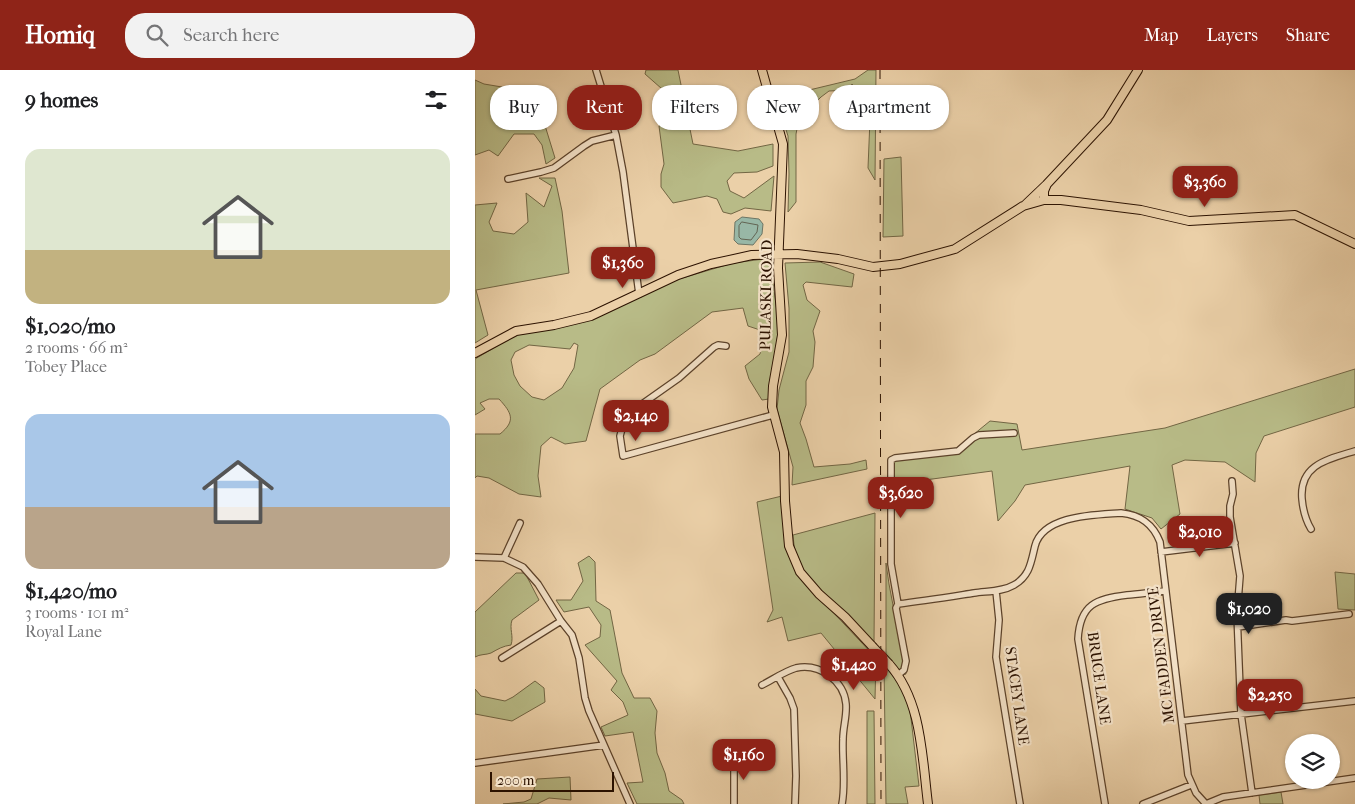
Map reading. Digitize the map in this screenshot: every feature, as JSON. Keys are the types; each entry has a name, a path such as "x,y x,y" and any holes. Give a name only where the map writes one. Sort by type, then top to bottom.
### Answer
{"main road":[{"name":"PULASKI ROAD","path":"762,70 783,144 777,268 782,335 773,391 773,415 784,452 785,501 789,546 800,572 819,594 845,617 889,664 909,694 915,712 921,746 928,804"},
{"path":"475,353 517,330 554,325 591,316 678,276 711,264 751,255 797,254 838,259 873,268 900,264 955,249 1023,206 1047,184 1107,120 1138,70"},
{"path":"1044,200 1044,191 1047,184"},
{"path":"1023,206 1044,200 1096,204 1141,210 1189,220 1295,215 1355,244"}],"street":[{"path":"596,70 616,135 623,172 639,294"},
{"path":"508,179 554,168 592,141 616,135"},
{"path":"726,346 718,345 714,347 679,378 628,414 620,436 623,456 773,415"},
{"path":"898,675 904,670 907,661 896,608 898,604 891,564 891,460 958,450 979,435 1014,433"},
{"path":"1311,528 1305,520 1303,506 1302,494 1305,476 1318,464 1355,451"},
{"path":"1299,472 1305,476"},
{"path":"1232,481 1233,494 1230,517 1240,576 1238,627 1241,714 1253,792"},
{"name":"MC FADDEN DRIVE","path":"898,604 996,591 1014,586 1024,577 1029,569 1035,544 1039,536 1046,529 1061,521 1109,514 1131,514 1150,524 1157,533 1161,552 1188,775 1191,785 1206,804"},
{"path":"504,558 520,523"},
{"path":"1161,552 1235,543"},
{"path":"475,557 504,558 523,567 538,584 572,635 576,644 585,698 630,804"},
{"name":"STACEY LANE","path":"996,591 999,620 996,657 1020,804"},
{"name":"BRUCE LANE","path":"1105,804 1078,638 1080,622 1088,608 1100,600 1166,591"},
{"path":"1238,627 1349,614"},
{"path":"502,658 561,621"},
{"path":"762,685 796,668 818,670 830,675 838,684 844,694 846,704 843,738 842,804"},
{"path":"778,677 794,708 795,804"},
{"path":"1182,721 1355,701"},
{"path":"475,763 604,745"},
{"path":"734,758 735,804"},
{"path":"1206,804 1223,797 1355,778"},
{"path":"1143,804 1191,785"},
{"path":"1223,797 1225,804"}],"green space":[{"path":"646,70 678,70 681,85 658,85 645,74"},
{"path":"868,70 876,70 876,85 830,85 855,79"},
{"path":"475,80 490,85 490,130 546,130 555,158 546,164 542,145 534,134 514,134 498,156 489,150 475,155"},
{"path":"829,85 829,91 819,99 819,88"},
{"path":"660,130 690,130 693,144 738,151 773,144 773,166 757,172 734,173 727,181 730,191 744,198 774,176 771,211 745,208 731,214 723,212 717,199 707,196 673,203 661,187 661,174 664,164"},
{"path":"786,130 797,130 796,202 788,212 789,174"},
{"path":"870,130 875,130 875,180 868,168"},
{"path":"901,157 903,236 883,237 884,159"},
{"path":"539,178 555,178 562,211 569,273 476,290 488,335 475,343 475,205 497,203 489,222 493,231 514,234 528,222 526,193 544,207 552,186"},
{"path":"764,259 770,263 779,325 769,399 762,400 749,379 745,366 760,354 764,337 760,330 748,326 743,308 712,312 655,354 640,360 600,389 586,441 565,444 551,437 541,446 538,476 541,497 519,494 489,478 477,476 475,478 475,434 500,434 508,425 510,417 507,409 499,399 489,399 480,403 485,409 475,415 475,359 519,333 583,320 679,279 733,263","holes":["574,343 578,345 574,368 562,388 544,400 532,397 520,386 514,375 511,360 515,352 529,345 570,349"]},
{"path":"820,262 854,274 852,287 806,282 803,285 807,300 820,311 813,331 815,342 813,367 806,381 806,405 800,423 814,467 850,464 866,460 867,469 792,485 793,467 777,409 779,390 789,352 789,308 785,263"},
{"path":"1355,369 1355,407 1264,436 1256,453 1255,482 1225,462 1185,460 1172,465 1180,514 1161,529 1152,518 1125,509 1130,466 1025,485 1015,501 998,521 992,471 895,484 893,456 957,448 990,421 1017,424 1022,450 1165,428"},
{"path":"782,496 785,547 798,575 876,658 875,699 821,633 788,641 782,617 767,622 773,610 757,502"},
{"path":"875,513 874,643 824,596 807,576 797,558 793,535"},
{"path":"589,556 595,562 596,601 610,610 622,673 634,698 650,698 657,711 655,733 657,753 665,773 669,791 682,800 684,804 637,804 627,783 643,782 633,732 605,736 601,727 628,715 623,702 611,690 617,681 585,645 600,637 601,625 589,607 564,612 556,600 571,600 583,581 578,563"},
{"path":"886,563 906,674 902,675 886,656"},
{"path":"1335,572 1355,574 1355,610 1338,609"},
{"path":"516,573 525,573 539,600 512,620 511,645 475,657 475,612"},
{"path":"884,665 904,690 910,710 919,786 905,787 908,804 886,804"},
{"path":"535,681 544,688 545,702 512,721 475,714 475,689 481,696 505,701"},
{"path":"867,711 874,711 875,804 867,804"},
{"path":"570,777 571,800 549,798 537,804 503,804 524,802 531,799 537,779"},
{"path":"1281,792 1283,804 1260,804 1259,795"}],"water":[{"path":"742,217 759,219 763,224 762,234 753,245 738,244 734,240 735,222"}],"railway":[{"path":"880,70 881,804"}]}
